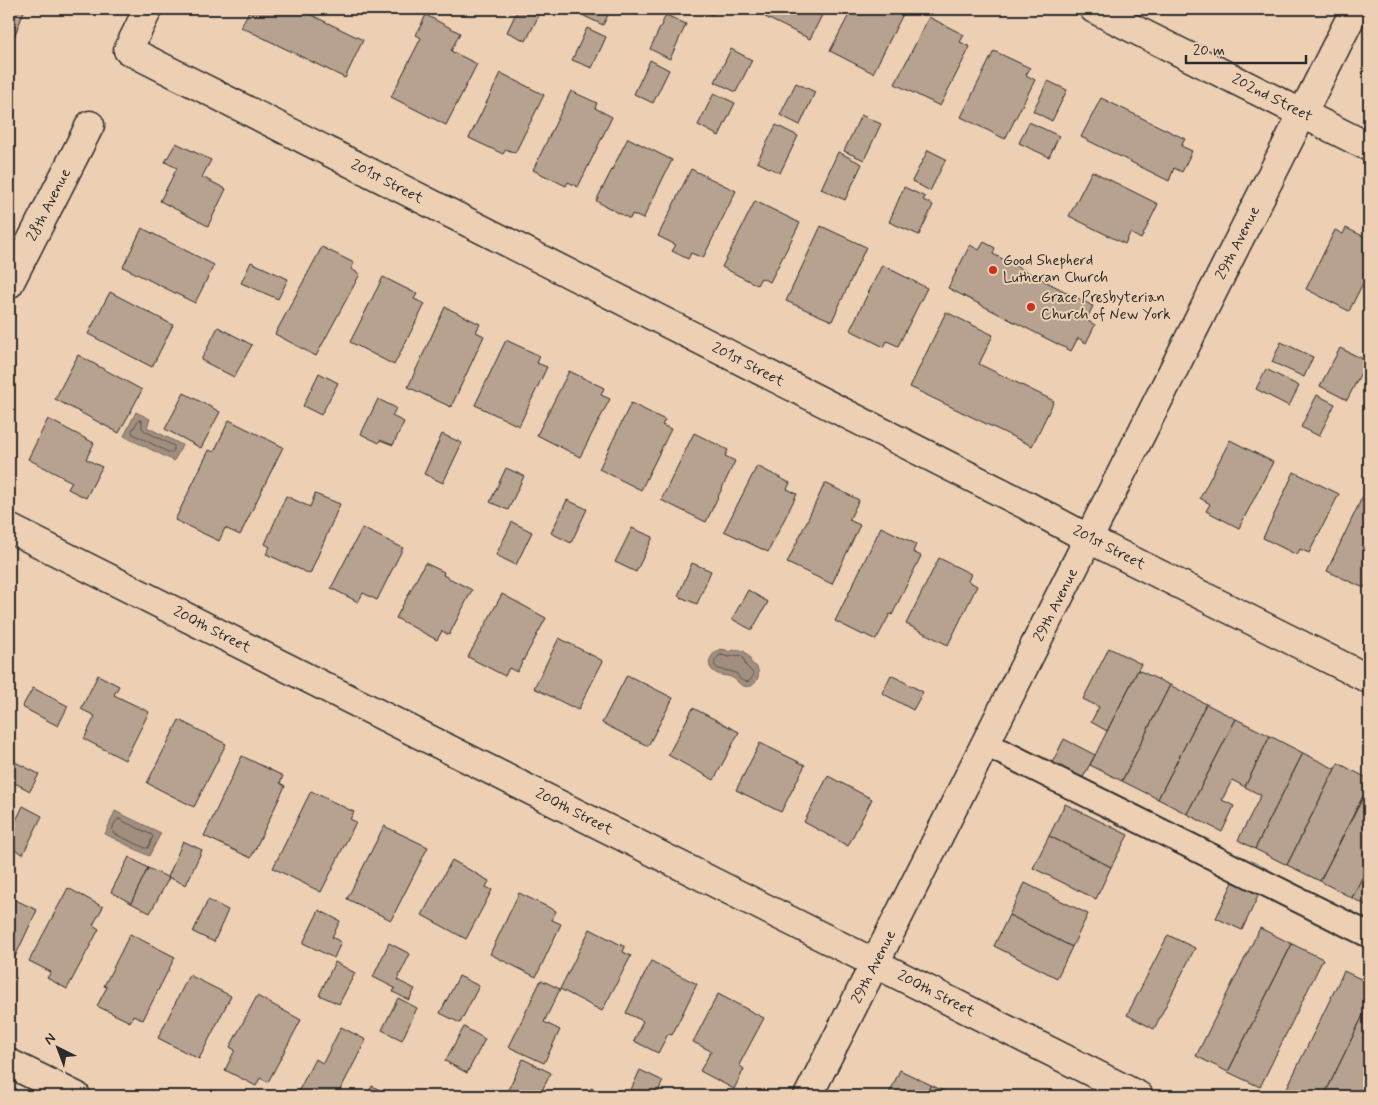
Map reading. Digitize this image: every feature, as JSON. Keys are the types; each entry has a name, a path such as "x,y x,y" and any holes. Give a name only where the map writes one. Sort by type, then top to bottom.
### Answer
{"street":[{"name":"201st Street","path":"148,9 128,50 1026,505 1089,539 1369,679"},
{"name":"202nd Street","path":"1094,9 1369,147"},
{"name":"29th Avenue","path":"808,1096 1355,9"},
{"name":"28th Avenue","path":"9,284 90,126"},
{"name":"200th Street","path":"9,528 1139,1096"},
{"path":"9,1063 76,1096"}],"lane":[{"path":"986,744 1369,935"}],"water":[{"path":"136,412 150,419 147,427 182,445 174,461 124,436"},
{"path":"720,649 729,652 741,650 749,656 752,664 758,668 757,680 753,685 745,686 731,677 719,675 712,670 709,664 711,657"},
{"path":"115,811 161,833 149,856 105,834"}],"building":[{"path":"9,9 25,9 14,37 9,34"},
{"path":"250,9 299,9 363,40 345,78 241,27"},
{"path":"518,9 542,9 526,41 507,32"},
{"path":"587,9 611,9 603,25 584,16"},
{"path":"700,9 716,9 712,15"},
{"path":"769,9 825,9 810,39 765,17"},
{"path":"852,9 894,9 903,14 873,73 830,51"},
{"path":"426,15 460,33 451,51 477,64 446,125 391,97 421,38 416,35"},
{"path":"666,15 686,24 670,59 650,49"},
{"path":"929,17 964,35 960,42 970,47 940,106 895,84"},
{"path":"587,28 606,37 592,68 572,60"},
{"path":"731,49 752,60 736,92 715,82"},
{"path":"994,51 1030,68 1026,75 1035,80 1005,139 961,117"},
{"path":"650,60 669,70 653,103 634,94"},
{"path":"501,73 544,95 515,153 506,149 503,154 469,138"},
{"path":"1048,81 1067,90 1052,121 1033,111"},
{"path":"796,83 815,92 800,125 780,115"},
{"path":"571,91 597,103 595,108 612,117 578,187 568,182 566,186 533,170"},
{"path":"714,93 735,103 719,136 698,125"},
{"path":"1101,98 1185,139 1181,146 1192,151 1182,172 1174,168 1169,181 1081,137"},
{"path":"861,115 881,124 864,160 844,151"},
{"path":"1029,122 1059,136 1049,157 1019,143"},
{"path":"776,125 798,136 780,173 757,162"},
{"path":"628,138 672,160 643,219 632,214 630,219 596,201"},
{"path":"176,143 211,160 202,177 226,189 208,226 160,201 177,168 165,162"},
{"path":"928,150 946,159 930,191 912,181"},
{"path":"838,152 862,164 845,200 821,189"},
{"path":"691,169 736,191 703,258 691,253 688,259 672,251 676,245 658,236"},
{"path":"1092,171 1158,204 1141,239 1130,233 1125,244 1069,216"},
{"path":"904,187 925,197 923,200 933,205 919,235 889,222"},
{"path":"755,201 800,223 770,282 761,278 757,285 722,267"},
{"path":"821,226 866,247 832,321 786,301"},
{"path":"142,228 214,265 195,303 123,267"},
{"path":"1346,228 1369,239 1369,271 1349,311 1306,289 1335,230 1343,234"},
{"path":"984,242 995,248 993,254 1093,306 1086,320 1095,325 1086,343 1078,338 1071,351 948,288 970,245 979,250"},
{"path":"322,247 354,263 351,269 360,274 316,356 275,334"},
{"path":"251,262 288,279 278,299 241,283"},
{"path":"882,265 927,288 898,346 887,341 884,347 850,330"},
{"path":"383,277 417,294 414,299 425,304 394,365 350,342"},
{"path":"110,292 173,325 152,367 88,334"},
{"path":"445,307 480,324 476,332 484,336 451,407 408,387"},
{"path":"946,312 993,335 979,364 1054,401 1032,446 910,387"},
{"path":"218,327 252,345 234,377 201,360"},
{"path":"506,340 540,356 537,363 547,367 519,426 475,405"},
{"path":"1281,342 1313,357 1304,377 1272,362"},
{"path":"1340,348 1367,361 1347,400 1320,386"},
{"path":"78,355 142,390 119,433 55,399"},
{"path":"1266,369 1299,386 1289,406 1256,389"},
{"path":"569,371 604,388 601,395 610,399 580,457 537,435"},
{"path":"319,373 338,383 321,415 303,406"},
{"path":"184,393 220,412 201,448 165,429"},
{"path":"1317,395 1335,404 1319,436 1301,427"},
{"path":"378,399 396,408 392,416 404,422 393,445 380,440 379,443 361,434"},
{"path":"631,403 665,420 662,425 671,429 641,490 599,469"},
{"path":"48,419 94,443 86,459 102,467 86,498 68,489 72,482 28,459"},
{"path":"229,420 283,447 240,535 225,528 219,541 175,520 209,450 214,452"},
{"path":"694,433 728,450 725,456 735,461 706,522 661,500"},
{"path":"442,434 462,443 443,483 424,474"},
{"path":"1230,440 1273,462 1239,528 1206,511 1210,504 1200,498"},
{"path":"757,466 790,483 787,489 797,494 768,552 724,531"},
{"path":"506,468 524,476 508,510 490,502"},
{"path":"1294,472 1339,494 1309,553 1300,549 1297,555 1263,538"},
{"path":"825,483 859,500 849,520 860,525 832,584 787,563"},
{"path":"1369,483 1369,581 1364,588 1327,571"},
{"path":"315,494 340,504 310,574 266,554 270,547 265,544 286,496 310,507"},
{"path":"567,500 587,509 571,543 551,533"},
{"path":"512,522 532,532 516,565 496,555"},
{"path":"881,527 916,544 913,552 921,556 892,615 890,614 876,640 835,621"},
{"path":"362,528 403,548 377,600 363,593 358,602 331,588"},
{"path":"632,528 653,537 636,572 615,562"},
{"path":"939,558 971,574 968,581 977,586 948,645 906,624"},
{"path":"425,563 444,572 443,575 472,590 449,635 442,631 437,640 396,618"},
{"path":"692,563 711,571 697,604 678,596"},
{"path":"748,590 768,602 752,630 732,619"},
{"path":"502,594 546,618 517,672 509,668 505,676 468,657"},
{"path":"559,638 603,661 578,710 534,688"},
{"path":"1109,648 1141,664 1107,731 1091,722 1099,707 1083,699"},
{"path":"1138,670 1170,685 1122,781 1090,765"},
{"path":"98,675 119,686 114,695 149,712 125,760 84,739 95,716 81,709"},
{"path":"627,675 673,698 648,746 602,723"},
{"path":"891,675 923,692 913,710 882,693"},
{"path":"1170,685 1206,704 1158,799 1122,781"},
{"path":"33,688 68,706 58,726 22,707"},
{"path":"1206,704 1236,719 1187,814 1158,799"},
{"path":"693,708 739,732 714,780 668,755"},
{"path":"1236,719 1270,736 1245,787 1232,780 1222,800 1234,806 1222,832 1187,814"},
{"path":"179,720 226,744 194,807 147,783"},
{"path":"1270,736 1303,753 1255,849 1238,840 1261,795 1245,787"},
{"path":"1064,739 1095,755 1080,783 1050,767"},
{"path":"760,743 805,765 781,812 736,790"},
{"path":"1303,753 1335,769 1287,865 1255,849"},
{"path":"242,756 283,776 280,783 285,786 251,858 204,836"},
{"path":"9,759 39,774 30,791 9,780"},
{"path":"1338,763 1369,779 1369,784 1320,881 1287,865"},
{"path":"828,776 872,799 848,846 804,822"},
{"path":"1369,786 1369,864 1352,898 1320,881"},
{"path":"311,791 354,812 350,819 356,822 321,892 273,868"},
{"path":"1065,804 1128,835 1111,867 1049,836"},
{"path":"23,806 42,816 23,854 9,847 9,835"},
{"path":"384,826 428,847 391,920 347,899"},
{"path":"1049,836 1111,867 1096,899 1033,868"},
{"path":"183,841 202,850 186,885 168,877"},
{"path":"129,857 148,868 131,903 111,892"},
{"path":"452,860 489,881 486,887 492,890 466,939 422,915"},
{"path":"1369,864 1369,907 1352,898"},
{"path":"148,868 169,878 150,913 131,903"},
{"path":"1233,882 1259,894 1242,930 1216,918"},
{"path":"1025,883 1088,914 1072,947 1009,915"},
{"path":"68,888 103,907 93,925 99,929 67,989 47,978 51,972 29,961"},
{"path":"519,893 556,911 552,920 561,924 536,977 490,954"},
{"path":"9,897 37,910 14,959 9,957"},
{"path":"208,900 228,910 214,942 193,932"},
{"path":"319,910 340,921 332,937 341,942 334,958 303,943"},
{"path":"1009,915 1072,947 1057,978 994,946"},
{"path":"1260,928 1292,944 1228,1072 1196,1056"},
{"path":"590,929 625,947 623,952 631,956 602,1011 560,989"},
{"path":"130,934 175,957 143,1020 133,1015 130,1022 97,1006 107,987 104,986"},
{"path":"1168,935 1195,948 1154,1029 1127,1015"},
{"path":"389,943 410,954 397,980 415,989 409,1000 393,992 395,988 373,977"},
{"path":"1292,944 1323,959 1260,1087 1228,1072"},
{"path":"651,961 697,984 672,1035 668,1034 658,1053 634,1041 643,1021 626,1013"},
{"path":"335,962 355,973 339,1004 319,995"},
{"path":"1344,971 1369,983 1369,1003 1324,1096 1283,1096"},
{"path":"189,975 231,996 199,1059 158,1038"},
{"path":"459,976 479,986 460,1023 440,1013"},
{"path":"541,980 560,989 544,1022 560,1030 544,1063 509,1047"},
{"path":"718,994 764,1018 739,1065 744,1069 734,1089 700,1071 711,1051 693,1042"},
{"path":"257,996 301,1020 268,1082 260,1078 256,1086 225,1070 235,1050 230,1047"},
{"path":"398,998 417,1008 402,1040 382,1030"},
{"path":"1369,1003 1369,1081 1362,1096 1324,1096"},
{"path":"341,1027 366,1040 337,1096 296,1096 315,1059 323,1063"},
{"path":"464,1027 485,1039 467,1073 445,1061"},
{"path":"523,1059 551,1073 539,1096 510,1096 506,1094"},
{"path":"640,1070 663,1081 656,1096 628,1096"},
{"path":"900,1070 931,1085 925,1096 888,1096"},
{"path":"931,1085 954,1096 925,1096"},
{"path":"372,1086 392,1096 367,1096"},
{"path":"591,1088 609,1096 587,1096"}],"place":[{"name":"Good Shepherd Lutheran Church","path":"993,270"},
{"name":"Grace Presbyterian Church of New York","path":"1031,307"}]}
